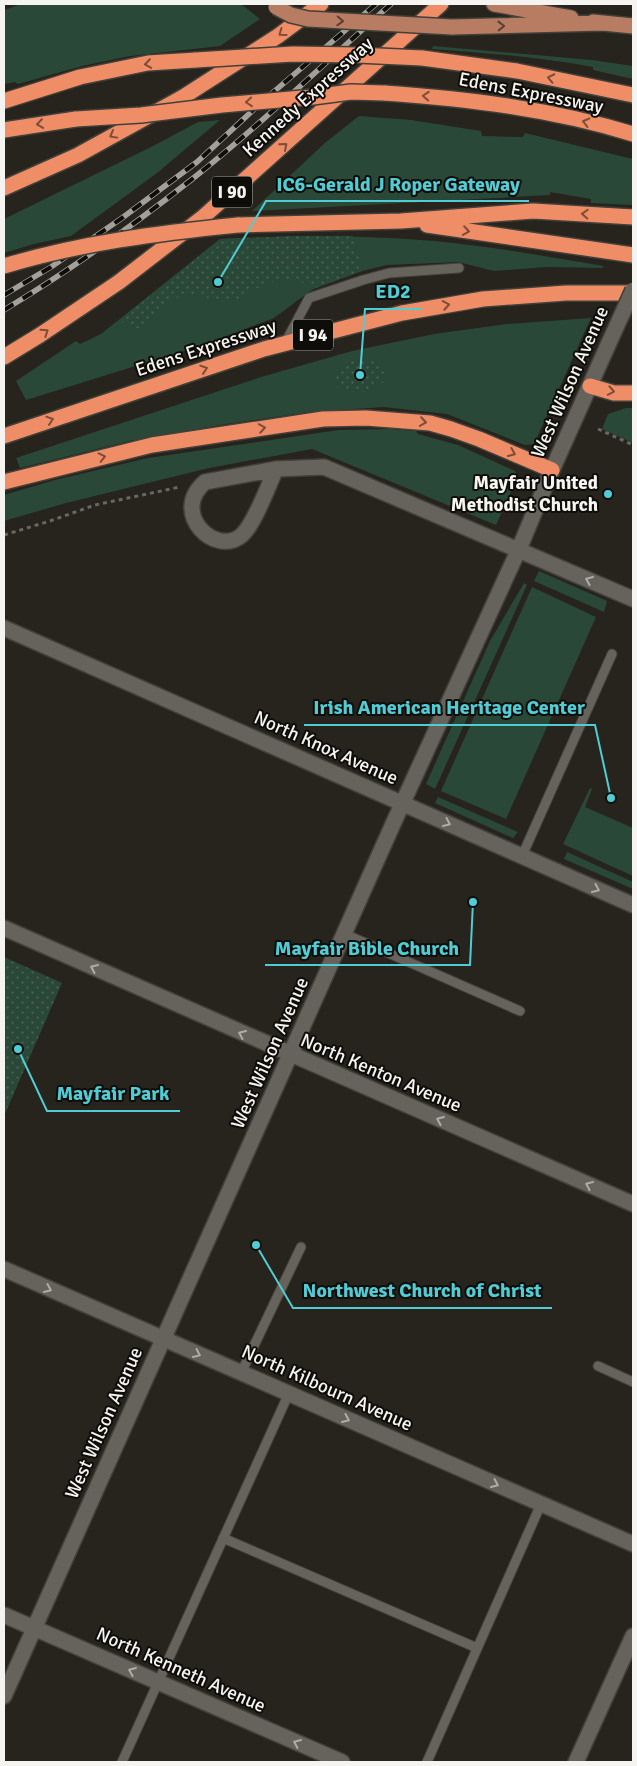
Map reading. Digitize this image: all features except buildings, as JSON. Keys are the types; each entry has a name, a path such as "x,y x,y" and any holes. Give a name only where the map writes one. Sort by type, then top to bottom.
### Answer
{"highway":[{"path":"4,188 78,154 183,97 278,36 321,4"},
{"name":"Kennedy Expressway","path":"4,357 119,282 202,218 442,4"},
{"path":"4,100 80,77 148,63 293,54 422,58 518,71 633,94"},
{"name":"Edens Expressway","path":"4,130 76,119 141,115 351,92 436,96 522,107 633,134"},
{"path":"4,266 68,250 155,234 238,225 400,221 533,211 633,217"},
{"path":"400,221 633,255"},
{"name":"Edens Expressway","path":"4,436 285,343 402,314 483,299 566,293 633,291"},
{"path":"590,386 614,393 633,393"},
{"path":"4,482 152,445 323,419 366,418 430,423 479,439 552,470"}],"main road":[{"path":"494,4 602,23 633,26"},
{"path":"273,6 291,15 308,19 452,27 602,23"}],"street":[{"name":"West Wilson Avenue","path":"4,1696 633,291"},
{"path":"276,469 247,529 241,536 224,540 214,538 205,534 197,525 192,506 193,497 198,488 205,482 276,469 324,467 633,599"},
{"name":"North Knox Avenue","path":"4,628 633,905"},
{"name":"North Kenton Avenue","path":"4,928 291,1056 633,1204"},
{"name":"North Kilbourn Avenue","path":"4,1269 633,1544"},
{"name":"North Kenneth Avenue","path":"4,1614 342,1762"},
{"path":"576,1762 633,1636"}],"lane":[{"path":"285,343 309,298 363,280 389,274 459,268"},
{"path":"522,856 612,654"},
{"path":"345,934 520,1011"},
{"path":"241,1373 301,1247"},
{"path":"598,1366 633,1382"},
{"path":"122,1762 289,1394"},
{"path":"427,1762 541,1504"},
{"path":"223,1538 477,1648"}],"path":[{"path":"598,429 633,445"},
{"path":"4,535 50,522 95,505 205,482"}],"green space":[{"path":"21,4 241,4 260,19 220,46 130,56 82,66 18,84 15,82 4,84 4,10"},
{"path":"433,46 592,60 633,66 633,79 593,70 593,67 512,56 432,49"},
{"path":"359,116 411,120 481,131 482,136 523,137 525,133 633,159 633,205 591,203 591,199 550,192 550,195 252,211 326,142"},
{"path":"220,120 157,173 71,236 4,253 4,219 198,122"},
{"path":"297,236 366,237 455,243 604,266 602,268 546,267 494,271 458,262 387,265 362,271 313,289 274,318 200,346 26,400 16,381 76,341 80,344 101,334 220,239"},
{"path":"353,236 362,271 313,289 293,276 283,281 266,283 241,298 226,302 193,294 182,295 174,299 146,326 130,327 120,320 220,239"},
{"path":"591,318 534,444 525,445 447,414 384,407 309,412 226,424 129,441 20,468 16,458 261,377 352,351 434,334 507,324"},
{"path":"373,358 386,367 383,382 361,392 337,387 335,381 337,370 353,360"},
{"path":"626,408 633,408 633,443 602,429 608,414"},
{"path":"391,429 416,431 418,434 458,445 515,471 518,476 496,525 312,449 209,468 66,503 4,521 4,495 55,480 148,458 339,430"},
{"path":"539,571 607,601 604,612 534,581"},
{"path":"524,583 527,585 435,789 426,784 490,641"},
{"path":"532,587 596,617 506,819 441,791"},
{"path":"590,788 592,789 585,807 633,828 633,876 563,844"},
{"path":"438,797 518,832 513,838 435,803"},
{"path":"567,852 633,882 633,889 564,859"},
{"path":"4,957 62,983 4,1116"}],"railway":[{"path":"4,295 51,267 122,218 197,162 263,101 376,4"},
{"path":"4,310 99,248 191,180 267,116 391,4"}],"place":[{"name":"IC6-Gerald J Roper Gateway","path":"218,282"},
{"name":"ED2","path":"360,375"},
{"name":"Mayfair United Methodist Church","path":"608,494"},
{"name":"Irish American Heritage Center","path":"611,798"},
{"name":"Mayfair Bible Church","path":"473,902"},
{"name":"Mayfair Park","path":"18,1049"},
{"name":"Northwest Church of Christ","path":"256,1245"}]}
